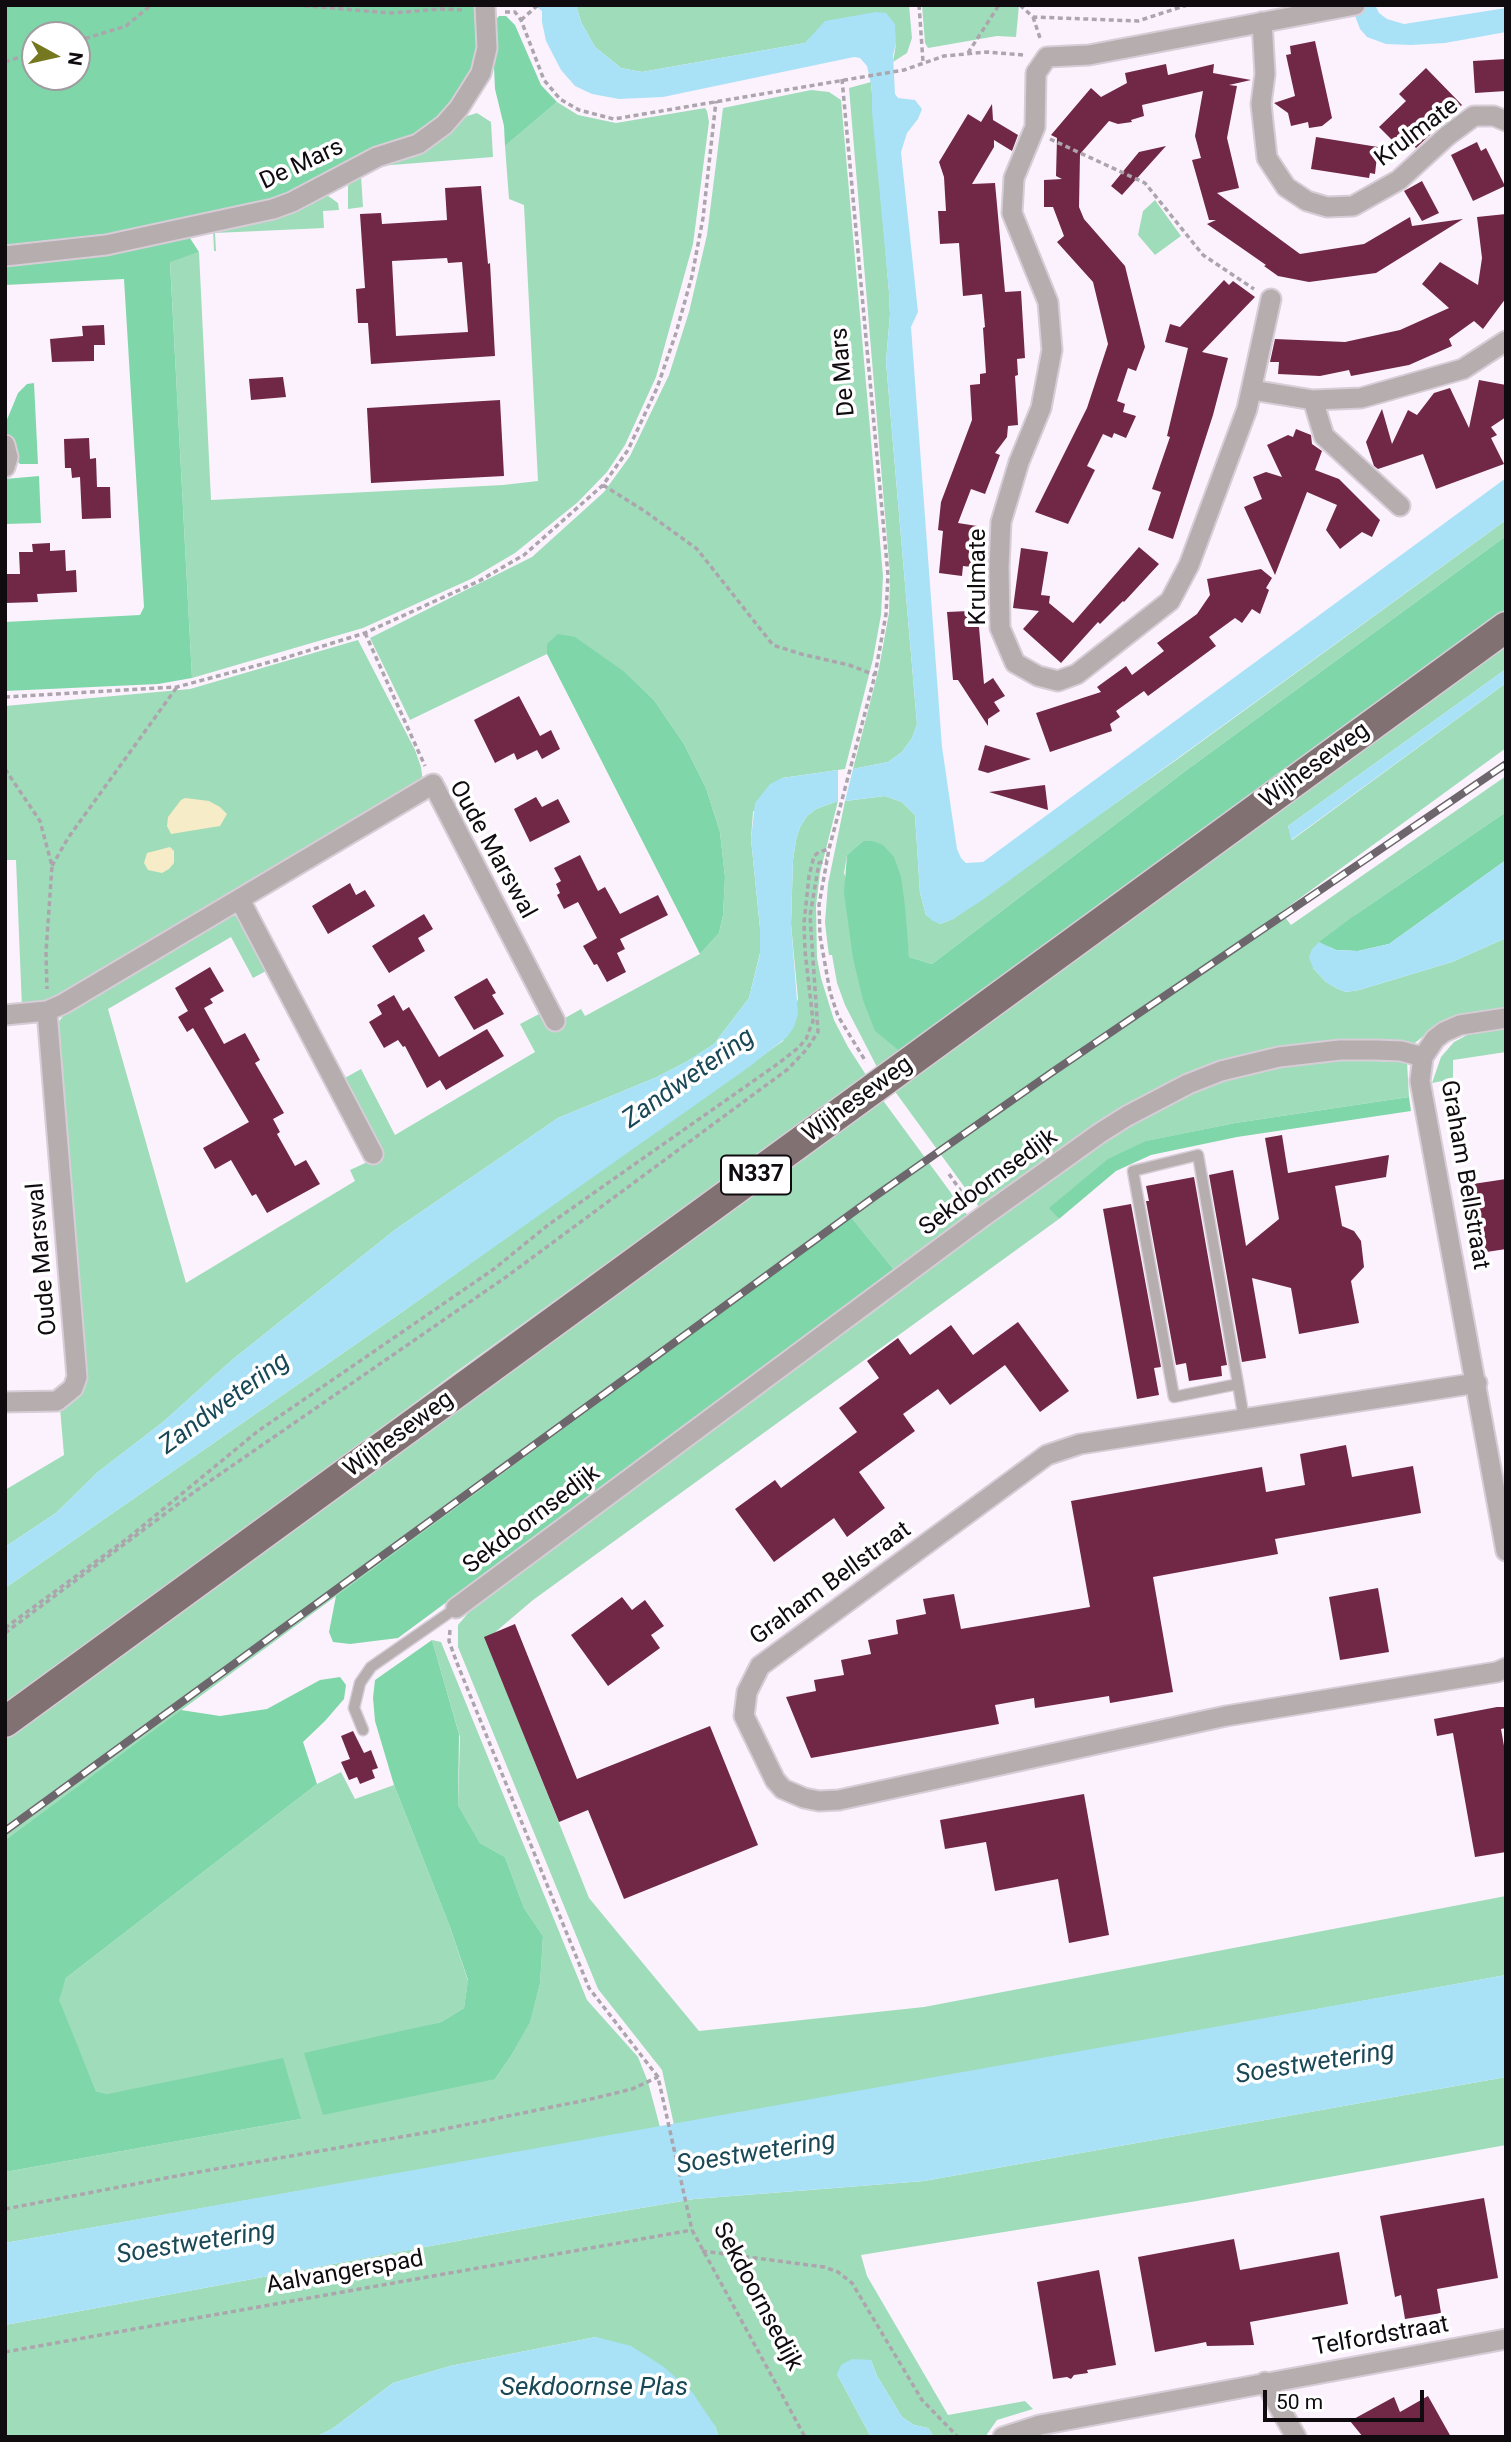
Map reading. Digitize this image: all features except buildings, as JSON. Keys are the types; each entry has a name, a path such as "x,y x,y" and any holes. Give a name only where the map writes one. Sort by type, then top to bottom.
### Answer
{"main road":[{"name":"Wijheseweg","path":"5,1722 1506,627"}],"street":[{"path":"1046,57 1089,55 1345,7"},
{"name":"De Mars","path":"5,256 106,245 273,209 292,202 377,157 418,144 444,125 459,108 481,73 487,48 486,8"},
{"name":"Krulmate","path":"1262,22 1265,74 1261,104 1267,158 1286,187 1307,201 1328,207 1353,206 1399,180 1447,136 1474,116 1494,116 1506,121"},
{"name":"Krulmate","path":"1046,57 1036,73 1034,131 1014,178 1012,213 1048,302 1052,350 1041,408 1019,462 1001,522 1000,628 1015,663 1038,676 1058,681 1077,674 1170,601 1189,565 1247,409 1270,299"},
{"path":"1252,390 1313,400 1361,398 1463,369 1506,341"},
{"path":"1313,400 1324,436 1400,506"},
{"path":"5,445 8,457 5,467"},
{"name":"Oude Marswal","path":"5,1015 47,1011 62,1004 433,784 555,1021"},
{"path":"240,900 373,1154"},
{"name":"Oude Marswal","path":"5,1402 57,1401 73,1388 77,1377 47,1011"},
{"path":"1423,1058 1435,1039 1444,1032 1460,1025 1506,1018"},
{"name":"Sekdoornsedijk","path":"456,1608 981,1219 1109,1128 1171,1092 1214,1074 1279,1058 1340,1050 1401,1051 1423,1058"},
{"name":"Graham Bellstraat","path":"1423,1058 1420,1081 1506,1551"},
{"name":"Graham Bellstraat","path":"1476,1383 1080,1444 1047,1455 760,1666 747,1692 744,1716 775,1780 783,1789 819,1801 839,1800 1226,1716 1456,1679 1506,1668"},
{"name":"Telfordstraat","path":"1003,2437 1040,2425 1506,2339"},
{"path":"1265,2382 1296,2437"}],"lane":[{"path":"1238,1384 1174,1398 1133,1171 1198,1155 1238,1384 1244,1419"},
{"path":"363,1730 354,1708 360,1683 371,1667 456,1608"}],"path":[{"path":"91,37 127,26 151,5"},
{"path":"296,5 391,13 486,8 515,12 521,20 544,80 560,99 579,110 614,119 904,70 944,56 987,52 1046,57"},
{"path":"521,20 538,5"},
{"path":"919,5 923,63"},
{"path":"968,54 999,5"},
{"path":"1020,5 1032,17 1138,21 1187,5"},
{"name":"De Mars","path":"842,79 888,575 886,614 874,675 829,849 819,905 824,963 838,1016 866,1062"},
{"path":"5,697 177,687 281,659 365,634 507,566 533,547 603,485 628,450 657,388 692,276 703,218 716,101"},
{"path":"1034,131 1145,183 1203,255 1270,299"},
{"path":"603,485 697,549 773,645 849,665 874,675"},
{"path":"365,634 433,784"},
{"path":"52,866 68,838 177,687"},
{"path":"5,769 40,821 52,866 46,952 47,1011"},
{"path":"5,1630 128,1538 258,1431 494,1269 548,1225 798,1048 806,1039 813,1021 805,951 807,889 814,856 829,849"},
{"path":"5,1630 197,1490 506,1277 788,1069 818,1032 810,916 819,863 827,860"},
{"path":"949,1174 981,1219"},
{"name":"Sekdoornsedijk","path":"456,1608 450,1623 449,1641 589,1988 658,2077 692,2230 805,2437"},
{"path":"5,2209 435,2131 591,2099 632,2089 658,2077"},
{"name":"Aalvangerspad","path":"5,2352 692,2230"},
{"path":"702,2251 824,2267 838,2272 852,2283 922,2400 958,2437"}],"green space":[{"path":"5,5 480,5 482,29 471,77 434,127 293,195 84,240 5,249"},
{"path":"576,5 909,5 912,38 907,53 893,62 896,44 811,37 805,43 642,72 621,68 595,47 581,22"},
{"path":"922,5 1019,5 1016,37 997,36 928,48 925,43"},
{"path":"499,16 506,16 515,25 541,85 557,102 505,146 504,126 495,89 492,24"},
{"path":"871,82 889,292 886,362 917,724 912,738 902,752 888,762 853,769 879,668 889,613 890,574 849,88"},
{"path":"811,90 829,92 841,100 883,576 881,615 873,659 845,769 782,778 753,812 751,839 760,953 749,998 714,1044 657,1077 558,1118 396,1229 232,1360 163,1422 98,1472 56,1513 5,1547 5,1490 64,1455 60,1408 77,1399 84,1385 57,1024 67,1011 231,915 238,916 267,968 253,978 231,937 108,1009 186,1283 355,1181 350,1170 376,1158 381,1148 343,1079 361,1069 395,1135 535,1052 520,1024 543,1012 551,1026 581,1009 585,1016 700,954 719,933 725,877 720,832 706,788 684,744 654,700 626,673 547,644 547,654 410,720 370,638 532,557 604,492 630,456 669,375 689,312 707,235 723,108"},
{"path":"557,102 578,115 616,123 705,108 707,111 709,122 693,244 656,377 625,445 607,472 578,502 515,553 471,579 363,628 192,678 170,261 199,252 211,500 538,481 524,205 509,199 505,146"},
{"path":"477,113 491,122 493,157 379,166 361,176 363,207 348,209 348,186 351,180 464,117"},
{"path":"324,193 338,203 339,210 323,211 324,228 215,233 214,251 213,230"},
{"path":"1155,200 1181,236 1155,255 1138,235 1143,211"},
{"path":"188,235 199,252 170,262 192,678 158,684 5,691 5,622 140,615 144,607 124,279 5,285 5,263"},
{"path":"34,383 38,464 20,464 16,460 13,444 5,433 6,422 18,393 27,384"},
{"path":"39,476 41,523 5,524 5,479"},
{"path":"1506,520 1506,536 1184,772 932,964 909,957 906,935 863,841 847,855 844,873 901,1052 878,1069 845,1005 827,940 825,922 828,884 845,801 885,796 902,802 915,815 920,893 926,915 940,924 953,919"},
{"path":"1506,536 1506,611 901,1052 875,1031 863,1000 853,958 844,893 847,855 863,841 883,845 894,857 901,877 909,957 932,964 1184,772"},
{"path":"558,634 575,637 626,673 654,700 684,744 706,788 720,832 725,877 719,933 700,954 547,654 547,644"},
{"path":"1506,639 1506,669 1288,826 1292,840 1506,683 1506,748 1281,912 1291,925 1506,776 1506,812 1355,915 1313,968 1326,982 1338,989 1346,992 1359,990 1452,962 1506,938 1506,1008 1449,1019 1410,1047 1327,1047 1141,1105 979,1207 891,1086"},
{"path":"358,640 415,750 423,782 123,960 49,1001 22,1008 16,860 5,860 5,706 190,689"},
{"path":"838,801 820,873 816,906 817,958 834,1020 868,1078 456,1372 5,1708 5,1588 402,1312 783,1041 798,999 791,924 796,840 807,816 816,809"},
{"path":"1506,812 1506,860 1389,944 1358,951 1336,950 1319,942 1355,915"},
{"path":"1506,1029 1506,1052 1453,1060 1453,1079 1432,1083 1441,1057 1454,1042 1469,1034"},
{"path":"1334,1060 1407,1062 1409,1097 1235,1123 1147,1141 1050,1208 1059,1219 533,1600 486,1640 589,1898 699,2031 924,2007 1506,1896 1506,1975 674,2125 662,2070 598,1989 458,1647 458,1625 474,1606 525,1565 883,1305 989,1221 1138,1116 1222,1078"},
{"path":"879,1095 968,1216 895,1271 851,1217 5,1840 5,1736"},
{"path":"1409,1097 1411,1111 1237,1137 1151,1155 1116,1171 1059,1219 1049,1208 1108,1159 1146,1141 1235,1123"},
{"path":"851,1217 895,1271 398,1638 350,1644 333,1642 329,1632 336,1596"},
{"path":"432,1640 441,1642 587,2000 638,2057 660,2127 5,2243 5,2172 301,2119 96,2091 58,2000 66,1978 317,1784 341,1772 355,1799 394,1785 450,1927 468,1981 464,2008 441,2022 380,2037 495,2079 530,2021 540,1984 543,1936 524,1908 505,1857 480,1843 458,1805 460,1737"},
{"path":"432,1640 459,1734 458,1805 480,1843 505,1857 524,1908 543,1936 540,1984 530,2022 495,2079 323,2115 304,2053 441,2022 464,2008 468,1980 394,1785 375,1721 373,1698 375,1680"},
{"path":"340,1677 346,1685 344,1699 303,1742 317,1784 66,1978 59,2000 96,2091 108,2094 283,2058 301,2119 5,2172 5,1840 181,1710 220,1716 267,1709 320,1680"},
{"path":"1506,2077 1506,2145 1197,2201 861,2255 867,2276 948,2415 1025,2401 1033,2409 997,2420 985,2437 934,2437 928,2428 914,2425 902,2417 877,2376 871,2360 837,2374 871,2437 719,2437 715,2426 596,2337 450,2366 393,2383 332,2429 315,2437 5,2437 5,2325 694,2199 924,2181"}],"sand":[{"path":"185,798 209,801 227,814 220,826 171,834 167,826 168,817"},
{"path":"170,847 174,851 174,863 169,869 162,873 148,870 144,863 147,853"}],"water":[{"path":"534,5 576,5 581,22 595,47 621,68 642,72 805,43 825,21 876,12 886,13 895,24 895,94 898,98 915,100 922,109 907,133 901,152 918,312 911,327 942,747 957,849 966,863 983,862 1506,478 1506,520 981,901 953,919 940,924 933,921 926,915 920,893 915,815 902,802 885,796 845,801 853,769 888,762 902,752 912,738 917,724 886,362 889,292 872,89 867,66 860,58 854,57 663,97 619,99 592,94 575,86 561,70 546,41 542,11"},
{"path":"1351,5 1375,5 1379,13 1387,19 1404,24 1506,8 1506,32 1445,43 1386,44 1367,37 1360,29"},
{"path":"1506,669 1506,683 1291,840 1288,826"},
{"name":"Zandwetering","path":"838,770 838,801 816,809 807,816 796,840 791,923 798,1014 787,1037 749,1067 402,1312 5,1588 5,1547 56,1513 98,1472 163,1422 232,1360 396,1229 558,1118 657,1077 714,1044 749,998 760,954 751,839 755,803 770,784 782,778"},
{"path":"1506,860 1506,938 1452,962 1359,990 1346,992 1338,989 1326,982 1313,968 1309,957 1319,942 1336,950 1358,951 1389,944"},
{"name":"Soestwetering","path":"1506,1975 1506,2077 924,2181 694,2199 5,2325 5,2243"},
{"name":"Sekdoornse Plas","path":"596,2337 631,2346 664,2367 692,2392 715,2426 719,2437 315,2437 332,2429 393,2383 450,2366"},
{"path":"852,2359 871,2360 877,2376 902,2417 914,2425 928,2428 934,2437 871,2437 837,2374 841,2365"}],"railway":[{"path":"5,1831 874,1197 1051,1073 1506,764"}]}
